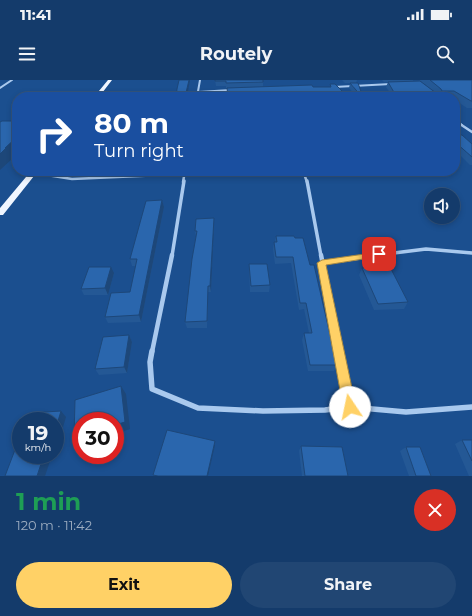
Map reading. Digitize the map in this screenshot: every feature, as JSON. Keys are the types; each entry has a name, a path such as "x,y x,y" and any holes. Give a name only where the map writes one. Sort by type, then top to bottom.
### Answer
{"main road":[{"path":"100,92 110,80"},
{"path":"0,213 32,176"}],"street":[{"path":"0,88 12,80"},
{"path":"200,80 198,92 236,90"},
{"path":"331,87 395,84"},
{"path":"460,124 472,132"},
{"path":"56,176 72,179 128,176"},
{"path":"185,176 175,240 150,362 152,390 198,408 263,411 325,410 350,407 406,412 472,407"},
{"path":"305,176 350,407"},
{"path":"322,263 426,249 472,253"}],"building":[{"path":"179,80 189,80 186,92 177,92"},
{"path":"215,80 263,80 263,82 226,83 226,81"},
{"path":"430,80 472,80 472,101 460,95 460,92 442,91"},
{"path":"420,81 435,92 394,92 388,82"},
{"path":"350,83 358,83 361,92 358,92"},
{"path":"330,84 335,84 343,92 227,92 227,88 312,85 313,87 331,87"},
{"path":"12,121 12,142 0,154 0,122"},
{"path":"460,135 472,144 472,157 460,146"},
{"path":"162,200 139,315 105,317 111,293 130,292 137,259 130,259 146,201"},
{"path":"214,218 210,286 208,286 207,321 185,322 192,259 197,231 195,231 196,219"},
{"path":"276,236 294,236 295,238 303,238 310,265 314,265 337,365 310,365 304,333 312,333 306,303 300,303 293,257 276,257 274,242 277,242"},
{"path":"249,264 267,264 270,285 251,286"},
{"path":"89,267 111,267 105,288 81,289"},
{"path":"390,267 408,302 378,304 362,268"},
{"path":"129,335 124,367 95,369 103,337"},
{"path":"121,386 124,412 75,412 75,400"},
{"path":"167,430 215,441 207,476 153,475"},
{"path":"462,440 472,440 472,461"},
{"path":"301,446 342,447 348,476 305,476"},
{"path":"406,447 420,447 431,476 416,476"},
{"path":"12,458 12,464 41,464 37,476 5,476"}],"route":[{"path":"350,407 322,263 379,254"}]}
